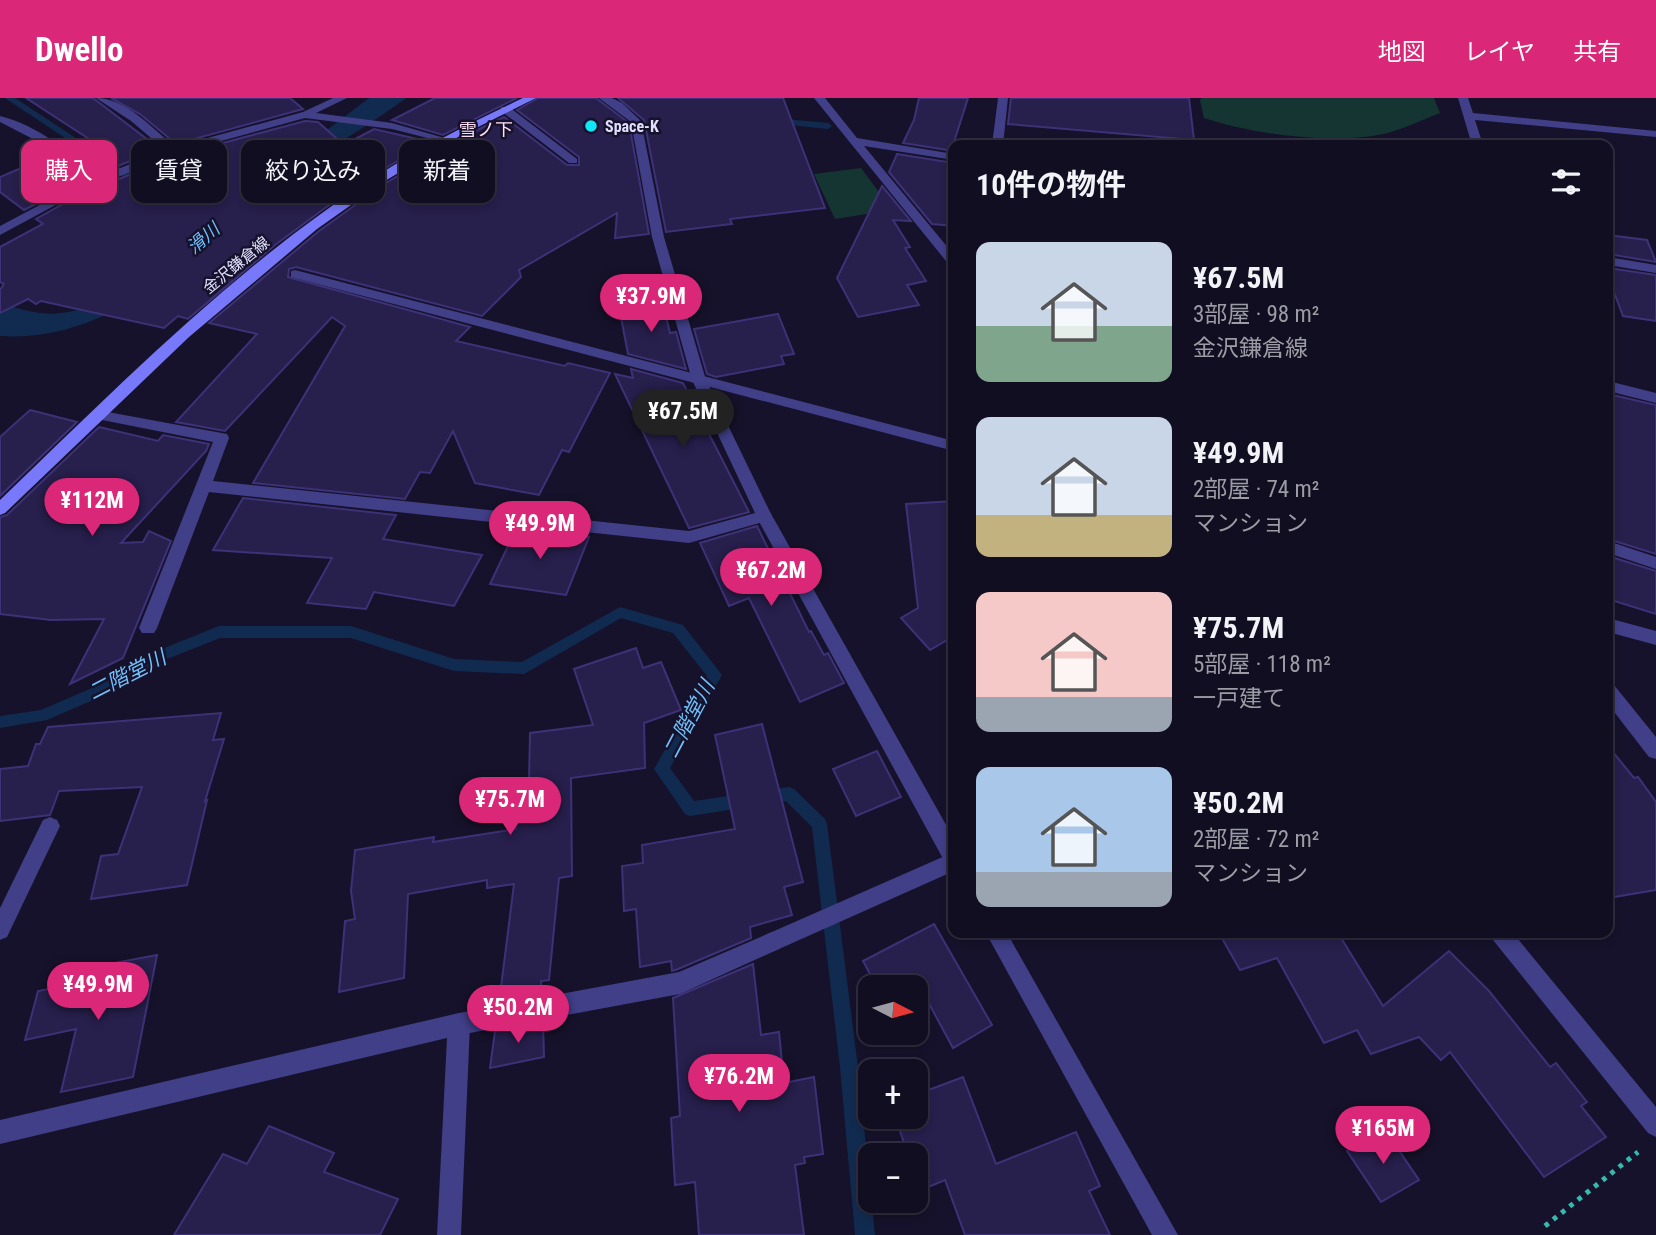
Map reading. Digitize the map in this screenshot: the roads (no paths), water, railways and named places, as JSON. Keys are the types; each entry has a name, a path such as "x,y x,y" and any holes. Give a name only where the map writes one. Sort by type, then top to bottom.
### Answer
{"main road":[{"name":"金沢鎌倉線","path":"0,509 183,332 262,264 383,175 443,139 531,98"}],"street":[{"path":"101,98 135,119 160,140"},
{"path":"213,140 305,115 342,98"},
{"path":"604,98 618,105 636,121 658,237 699,380 764,516 948,849"},
{"path":"819,98 948,256"},
{"path":"999,140 1003,98"},
{"path":"1463,98 1476,140"},
{"path":"505,109 573,161"},
{"path":"305,115 392,127 443,139"},
{"path":"1470,116 1656,134"},
{"path":"0,119 6,119 40,140"},
{"path":"856,141 948,156"},
{"path":"0,232 50,203"},
{"path":"1613,262 1656,269"},
{"path":"295,274 948,444"},
{"path":"1613,387 1656,398"},
{"path":"97,415 222,438 148,628"},
{"path":"203,486 689,537 764,516"},
{"path":"1613,549 1656,563"},
{"path":"1613,626 1656,638"},
{"path":"1613,696 1656,751"},
{"path":"0,930 50,826"},
{"path":"0,1132 459,1024 680,983 948,863"},
{"path":"999,938 1166,1235"},
{"path":"1504,938 1656,1125"},
{"path":"449,1235 459,1024"}],"water":[{"path":"369,98 406,98 344,140 314,140"},
{"name":"滑川","path":"241,195 241,203 263,203 210,247 131,302 89,322 46,334 0,336 0,303 49,314 71,312 98,304"}],"waterway":[{"path":"9,98 131,178"},
{"path":"774,121 828,126"},
{"name":"二階堂川","path":"0,722 42,716 104,689 157,657 219,632 351,632 454,665 524,668 620,612 678,629 715,675 662,769 690,809 789,794 819,824 849,1067 865,1235"}],"place":[{"name":"Space-K","path":"591,126"}],"district":[{"name":"雪ノ下","path":"486,129"}]}
